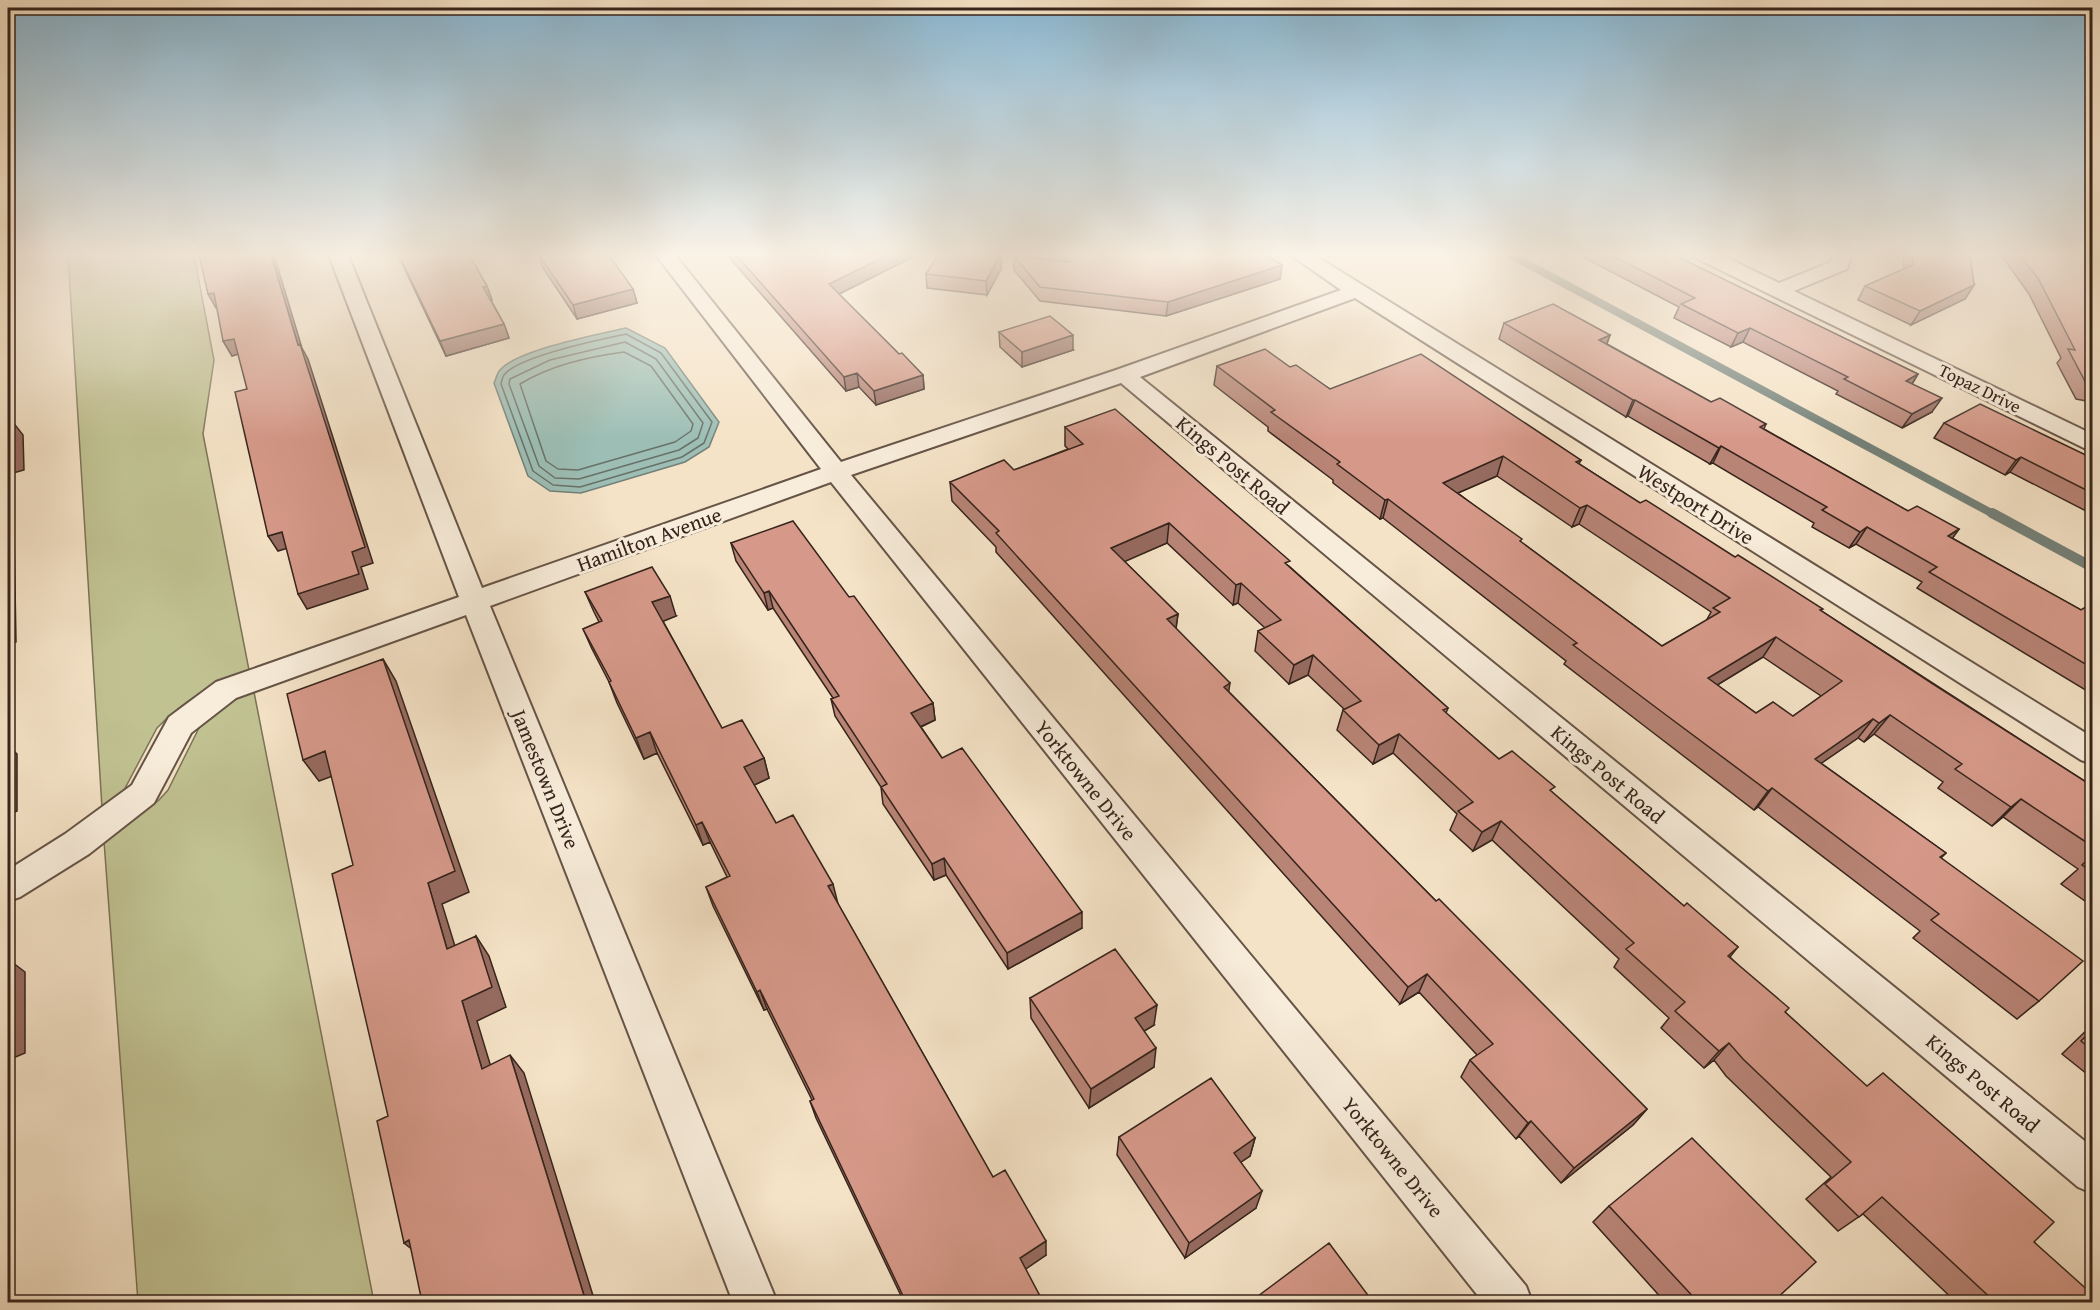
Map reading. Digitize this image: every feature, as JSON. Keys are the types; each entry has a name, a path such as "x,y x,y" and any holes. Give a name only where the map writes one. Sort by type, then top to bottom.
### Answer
{"street":[{"name":"Jamestown Drive","path":"362,316 755,1302"},
{"name":"Yorktowne Drive","path":"713,316 836,472 1510,1302"},
{"name":"Hamilton Avenue","path":"8,886 77,844 144,794 180,725 226,690 836,472 1124,375 1287,316"},
{"name":"Westport Drive","path":"1396,316 2092,752"},
{"name":"Topaz Drive","path":"1832,316 2092,443"},
{"name":"Kings Post Road","path":"1124,375 2092,1173"}],"green space":[{"path":"72,316 206,316 214,360 203,434 249,670 224,680 200,694 157,728 123,792 102,808"},
{"path":"254,692 374,1302 138,1302 104,841 159,800 168,790 200,726 236,698"}],"water":[{"path":"626,328 665,348 719,422 709,447 685,462 581,493 550,491 528,476 494,383 497,374 509,363 523,356"}],"building":[{"path":"218,316 289,316 365,547 352,552 359,574 298,594 282,532 268,536 235,392 247,389 234,339 223,341"},
{"path":"428,316 500,316 504,324 440,341"},
{"path":"790,316 861,316 923,375 874,391 857,373 844,377"},
{"path":"1050,316 1073,335 1022,352 999,332"},
{"path":"1522,316 1575,316 1610,335 1599,340 1711,402 1720,398 1766,424 1760,427 1908,511 1917,506 1959,529 1948,536 2081,610 2089,605 2092,607 2092,668 1929,572 1937,567 1867,527 1860,532 1822,510 1827,507 1721,446 1719,448 1633,400 1504,323"},
{"path":"1705,316 1799,316 1918,374 1906,381 1942,398 1912,414 1844,379 1848,377 1750,328 1738,333"},
{"path":"2058,316 2092,316 2092,386 2087,385 2068,349 2075,350"},
{"path":"1265,349 1290,367 1296,365 1330,389 1421,354 1581,460 1576,462 1640,503 1646,500 1735,557 1738,555 2086,782 2089,779 2092,782 2092,846 2021,799 2011,807 1955,769 1962,764 1890,715 1879,723 1873,719 1815,759 1946,853 1940,857 2083,961 2039,1001 1931,920 1939,914 1772,788 1768,791 1573,645 1577,643 1388,499 1385,500 1337,464 1340,462 1271,412 1275,410 1217,366","holes":["1503,456 1580,508 1587,505 1730,598 1713,608 1720,612 1662,646 1520,541 1522,539 1443,483","1776,637 1842,681 1793,716 1773,702 1756,713 1708,678"]},
{"path":"1980,404 2092,458 2092,493 2021,457 2016,460 1944,423"},
{"path":"1115,409 1290,561 1285,563 1448,708 1443,710 1499,759 1512,751 1555,787 1550,790 1684,906 1687,903 1738,947 1728,956 1789,1008 1785,1012 1867,1086 1883,1073 2054,1222 2034,1242 2092,1294 2092,1302 1995,1302 1882,1197 1859,1217 1825,1184 1851,1162 1729,1043 1719,1051 1675,1011 1685,1002 1626,949 1634,943 1501,821 1482,832 1458,811 1473,802 1399,734 1379,745 1343,710 1361,701 1313,655 1294,665 1258,631 1281,620 1241,583 1236,585 1169,523 1111,548 1178,614 1167,619 1230,683 1224,687 1647,1109 1574,1168 1531,1121 1528,1123 1470,1060 1493,1044 1427,974 1408,987 996,533 999,531 950,482 1004,460 1014,470 1083,444 1065,427"},
{"path":"12,421 12,455 8,457 8,422"},
{"path":"793,521 849,597 854,596 933,703 911,713 942,758 962,748 1082,912 1007,953 944,858 932,864 881,787 887,784 831,699 839,696 769,591 764,593 731,543"},
{"path":"652,567 670,596 652,602 722,728 742,720 764,758 744,767 776,823 793,815 833,884 828,886 993,1177 1005,1170 1046,1241 1020,1258 1042,1300 1038,1302 906,1302 810,1101 814,1099 760,990 757,992 706,887 730,876 702,822 696,825 650,732 636,738 609,682 611,681 583,629 602,621 585,592"},
{"path":"383,659 455,871 428,883 447,949 476,936 492,987 462,1001 482,1069 510,1055 586,1302 422,1302 409,1240 404,1243 377,1121 388,1116 332,874 353,865 325,751 303,760 287,694"},
{"path":"2092,856 2092,872 2082,865"},
{"path":"1115,949 1157,1005 1135,1018 1156,1048 1091,1089 1030,998"},
{"path":"2092,1030 2092,1050 2081,1041"},
{"path":"1211,1078 1255,1138 1234,1153 1262,1191 1189,1243 1119,1137"},
{"path":"1692,1138 1816,1262 1773,1302 1698,1302 1609,1206"},
{"path":"1329,1243 1373,1302 1250,1302"}],"waterway":[{"path":"1625,316 1995,515"},
{"path":"1992,513 2092,567"}]}
